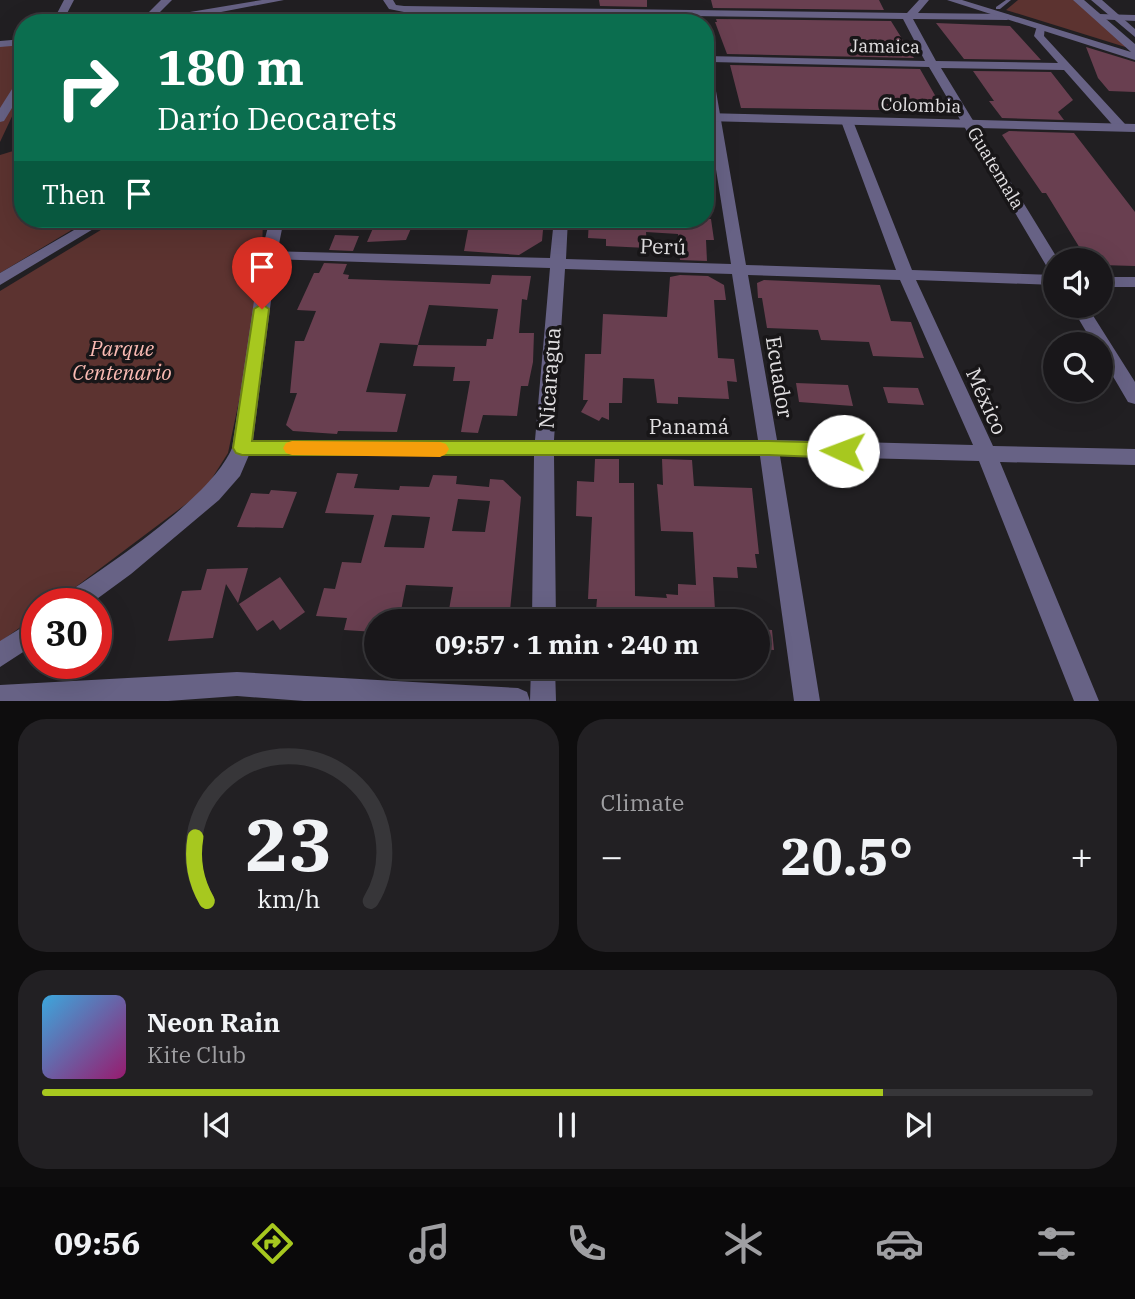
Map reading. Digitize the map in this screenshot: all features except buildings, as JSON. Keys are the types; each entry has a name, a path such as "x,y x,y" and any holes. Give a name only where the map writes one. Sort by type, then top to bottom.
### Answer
{"street":[{"path":"153,14 167,0"},
{"path":"197,14 279,0"},
{"path":"908,17 925,0"},
{"path":"952,0 1135,58"},
{"path":"972,0 1135,50"},
{"path":"1079,0 1135,50"},
{"path":"1096,0 1135,34"},
{"path":"391,3 475,9 572,5 659,14"},
{"path":"474,14 475,9"},
{"name":"Guatemala","path":"908,17 908,23 1044,248"},
{"path":"714,18 1007,17"},
{"path":"1099,18 1135,18"},
{"path":"1041,28 1039,36 1063,67 1121,127"},
{"name":"Jamaica","path":"714,61 1063,67"},
{"path":"0,118 14,95"},
{"name":"Colombia","path":"714,118 1135,128"},
{"name":"México","path":"847,121 906,276 987,455 1087,701"},
{"name":"Ecuador","path":"714,138 740,270 807,701"},
{"path":"83,231 86,228"},
{"path":"0,280 88,228"},
{"path":"94,588 212,494 233,470 242,448 275,228"},
{"name":"Nicaragua","path":"544,609 544,450 560,228"},
{"name":"Perú","path":"269,254 1043,280"},
{"path":"1113,282 1135,282"},
{"path":"1086,318 1135,397"},
{"name":"Panamá","path":"242,448 769,448 1135,457"},
{"path":"0,655 21,640"},
{"path":"543,679 543,701"},
{"path":"0,698 237,684 518,701"}],"lane":[{"path":"998,8 1009,0"}],"green space":[{"path":"1018,0 1078,0 1135,50 1006,10"},
{"path":"14,44 14,112 0,142 0,46"},
{"path":"14,151 14,228 73,228 0,273 0,155"},
{"name":"Parque Centenario","path":"104,228 263,228 262,252 243,382 228,453 209,483 194,498 74,588 21,588 21,627 0,642 0,291"}],"slow traffic":[{"path":"292,448 440,449"}],"route":[{"path":"262,309 242,448 769,448 843,451"}]}
